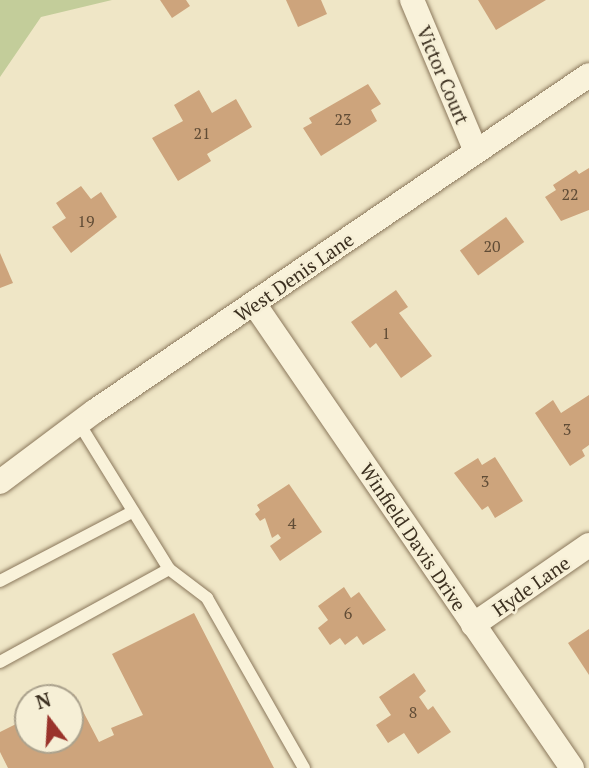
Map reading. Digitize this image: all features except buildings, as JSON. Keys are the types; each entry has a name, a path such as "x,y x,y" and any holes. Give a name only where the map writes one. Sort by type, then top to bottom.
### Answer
{"street":[{"name":"Victor Court","path":"412,0 475,149"},
{"name":"West Denis Lane","path":"0,482 79,423 255,305 475,149 589,75"},
{"name":"Winfield Davis Drive","path":"255,305 572,768"},
{"name":"Hyde Lane","path":"473,625 589,545"}],"lane":[{"path":"79,423 169,569 206,598 304,768"},
{"path":"0,581 132,512"},
{"path":"0,662 169,569"}],"green space":[{"path":"0,0 112,0 41,17 0,77"}]}
